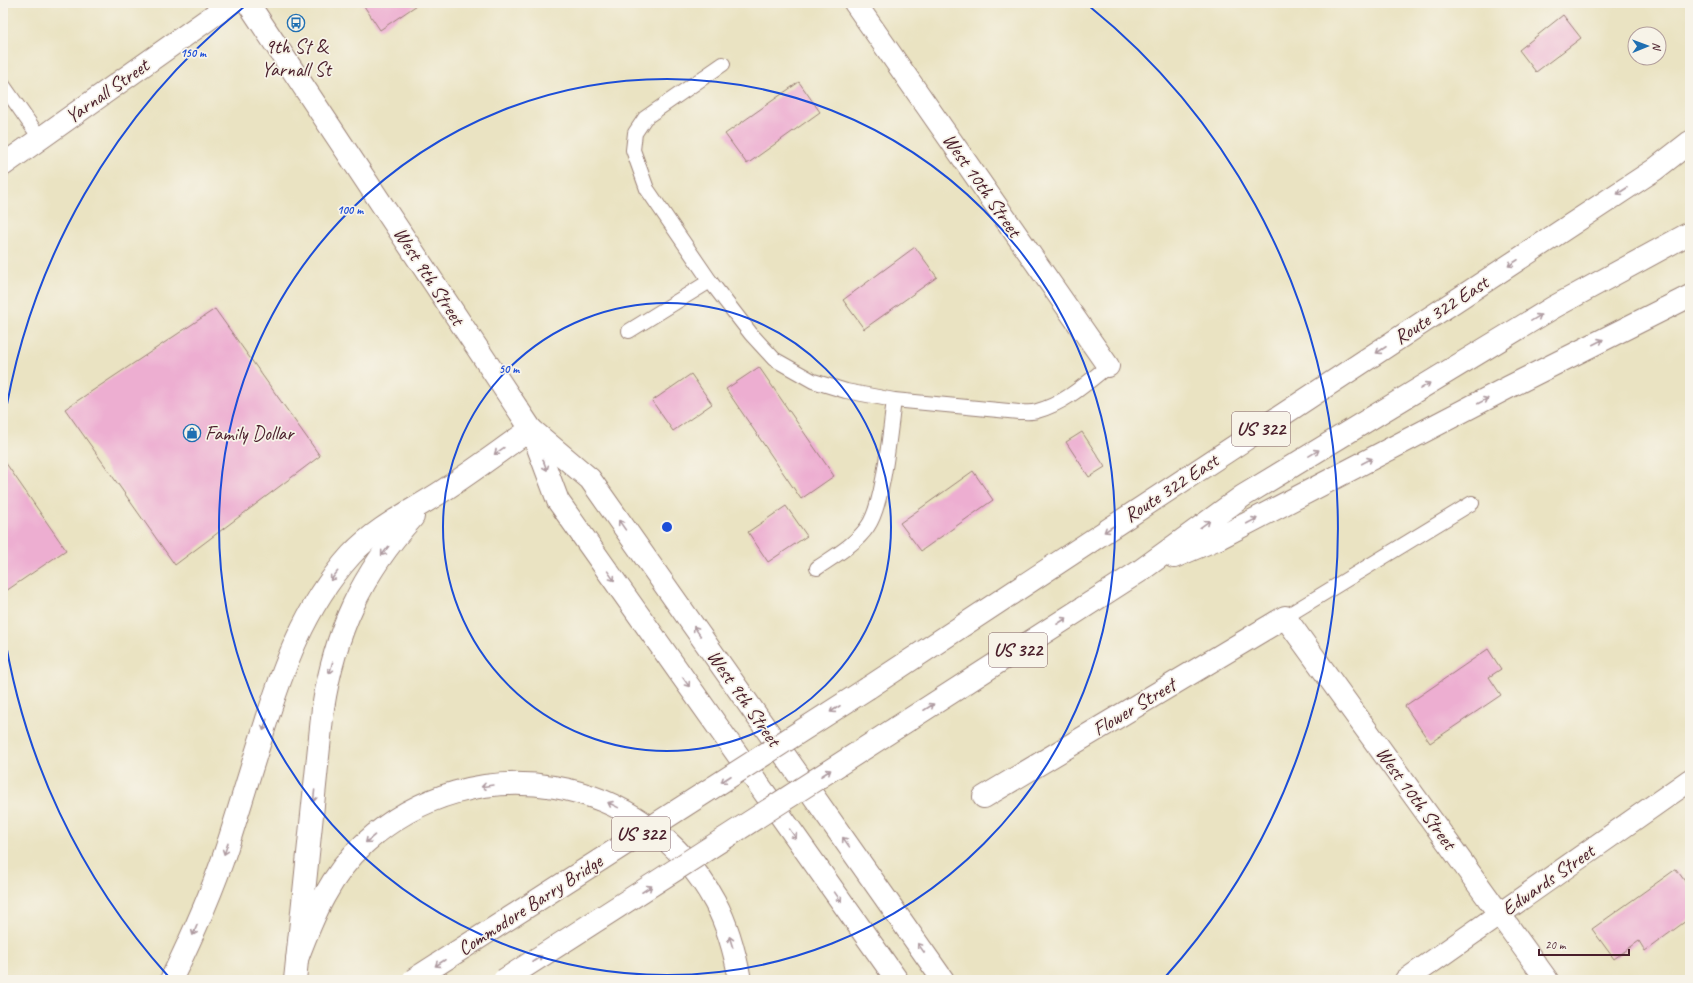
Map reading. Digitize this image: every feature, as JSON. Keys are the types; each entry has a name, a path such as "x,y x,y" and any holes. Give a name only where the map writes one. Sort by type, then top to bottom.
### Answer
{"main road":[{"name":"Yarnall Street","path":"3,165 231,3"},
{"name":"West 9th Street","path":"248,3 531,429 558,501 897,980"},
{"name":"West 10th Street","path":"855,3 1108,366"},
{"name":"US 322","path":"1654,170 1690,142"},
{"path":"1654,170 1690,152"},
{"name":"Route 322 East","path":"868,688 1654,170"},
{"name":"US 322","path":"504,980 1140,571 1243,496 1554,307 1690,233"},
{"path":"1140,571 1219,538 1502,391 1690,296"},
{"name":"West 9th Street","path":"531,429 590,479 943,980"},
{"path":"171,980 210,894 226,849 276,688 302,624 318,597 352,554 373,535 441,492 531,429"},
{"path":"295,980 323,708 329,675 338,642 348,613 378,561 404,528 441,492"},
{"name":"West 10th Street","path":"1285,617 1547,980"},
{"name":"Flower Street","path":"984,797 1285,617"},
{"name":"Commodore Barry Bridge","path":"413,980 868,688"},
{"name":"Edwards Street","path":"1406,980 1690,780"},
{"path":"297,959 314,915 327,889 344,865 387,825 425,804 467,789 496,784 525,784 554,786 583,793 636,817 660,834 700,877 716,902 736,957 740,980"}],"lane":[{"path":"723,64 645,118 635,133 633,150 647,189 710,281 751,334 774,359 813,381 846,391 894,400 1019,412 1036,412 1068,397 1108,366"},
{"path":"3,85 40,138"},
{"path":"629,331 710,281"},
{"path":"816,568 846,550 869,525 878,500 894,400"},
{"path":"1285,617 1472,503"}],"building":[{"path":"362,3 420,3 380,30"},
{"path":"1563,15 1581,38 1536,72 1519,50"},
{"path":"799,82 820,112 747,164 725,134"},
{"path":"915,247 937,277 864,329 843,300"},
{"name":"Family Dollar","path":"215,309 320,456 175,565 65,409"},
{"path":"759,367 834,476 801,499 726,389"},
{"path":"691,374 712,404 673,431 652,401"},
{"path":"1082,432 1105,467 1089,477 1066,442"},
{"path":"3,459 66,550 3,593"},
{"path":"973,471 993,500 921,551 900,523"},
{"path":"786,506 807,536 768,562 748,532"},
{"path":"1488,649 1501,669 1489,677 1501,695 1430,743 1405,706"},
{"path":"1676,869 1690,888 1690,918 1645,951 1639,941 1614,959 1592,929"}],"place":[{"name":"9th St & Yarnall St","path":"296,23"},
{"name":"Family Dollar","path":"192,433"}]}
